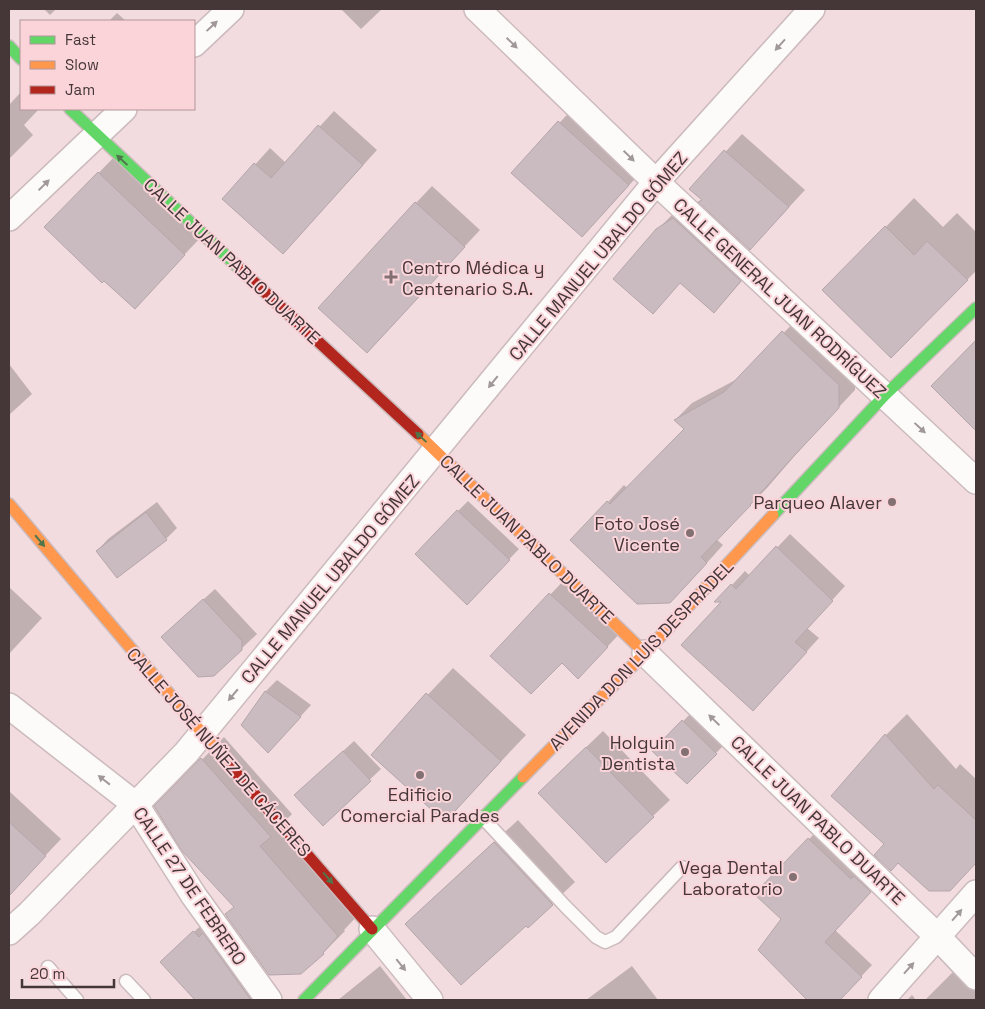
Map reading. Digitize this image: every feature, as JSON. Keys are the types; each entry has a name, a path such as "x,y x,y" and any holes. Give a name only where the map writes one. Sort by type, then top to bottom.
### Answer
{"main road":[{"path":"9,46 20,58"},
{"name":"CALLE JUAN PABLO DUARTE","path":"71,110 436,451 645,653"},
{"name":"AVENIDA DON LUIS DESPRADEL","path":"304,1000 645,653 885,395 976,308"},
{"name":"CALLE JOSÉ NÚÑEZ DE CÁCERES","path":"9,504 202,733 372,929"}],"street":[{"path":"195,43 231,9"},
{"name":"CALLE GENERAL JUAN RODRÍGUEZ","path":"477,9 656,182 976,481"},
{"name":"CALLE MANUEL UBALDO GÓMEZ","path":"9,932 136,806 186,753 656,182 812,9"},
{"path":"9,218 123,110"},
{"name":"CALLE JUAN PABLO DUARTE","path":"645,653 976,976"},
{"name":"CALLE 27 DE FEBRERO","path":"9,706 136,806 194,896 269,1000"},
{"path":"881,1000 976,893"},
{"name":"CALLE JOSÉ NÚÑEZ DE CÁCERES","path":"372,929 430,1000"}],"lane":[{"path":"482,817 566,907 596,937 605,942 616,937 682,868"},
{"path":"48,967 77,1000"},
{"path":"126,981 144,1000"}],"building":[{"path":"558,121 629,185 582,237 511,173"},
{"path":"318,125 363,165 283,254 222,199 254,163 271,178"},
{"path":"724,150 789,207 750,250 698,202 702,200 689,189"},
{"path":"98,172 185,255 135,309 104,281 102,283 44,227"},
{"name":"Centro Médica y Centenario S.A.","path":"415,202 465,247 367,353 318,308"},
{"path":"673,218 741,281 714,313 680,283 653,314 613,279 656,229"},
{"path":"885,226 914,255 927,241 968,280 891,358 822,290"},
{"path":"782,331 839,385 839,408 701,557 707,563 670,603 637,604 570,540 607,501 610,504 684,429 674,420 724,392"},
{"path":"976,340 976,431 931,386"},
{"path":"457,510 510,560 467,605 415,554"},
{"path":"146,512 167,540 117,578 96,551"},
{"path":"776,546 833,601 795,642 807,652 753,711 681,645 721,602 714,602 731,584 736,589"},
{"path":"549,593 608,647 578,679 562,663 531,694 490,656"},
{"path":"203,599 242,641 242,650 214,676 198,677 161,637"},
{"path":"265,691 301,717 268,753 241,725"},
{"path":"426,693 501,761 445,822 371,755"},
{"name":"Holguin Dentista","path":"682,720 717,754 687,784 652,751"},
{"path":"885,734 934,789 938,785 976,820 976,863 950,891 929,891 898,863 891,871 874,855 884,844 831,796"},
{"path":"586,747 654,817 606,863 538,793"},
{"path":"343,751 371,781 323,826 294,795"},
{"path":"201,758 271,837 260,846 338,936 324,954 301,974 269,975 225,914 234,907 182,851 154,806"},
{"path":"9,822 46,856 9,896"},
{"path":"808,838 851,879 854,876 871,892 825,942 862,977 840,1000 807,1000 758,950 781,919 754,894"},
{"path":"494,842 553,905 528,928 526,926 461,985 405,924"},
{"path":"193,931 199,937 203,933 251,1000 195,1000 160,962"}],"traffic: fast":[{"path":"9,46 20,58"},
{"path":"71,110 240,269"},
{"path":"773,515 885,395 976,308"},
{"path":"304,1000 523,777"}],"traffic: slow":[{"path":"418,434 645,653"},
{"path":"9,504 231,767"},
{"path":"523,777 645,653 773,515"}],"traffic: jam":[{"path":"240,269 418,434"},
{"path":"231,767 372,929"}],"place":[{"name":"Centro Médica y Centenario S.A.","path":"391,277"},
{"name":"Parqueo Alaver","path":"892,502"},
{"name":"Foto José Vicente","path":"690,533"},
{"name":"Holguin Dentista","path":"685,752"},
{"name":"Edificio Comercial Parades","path":"420,775"},
{"name":"Vega Dental Laboratorio","path":"793,877"}]}
